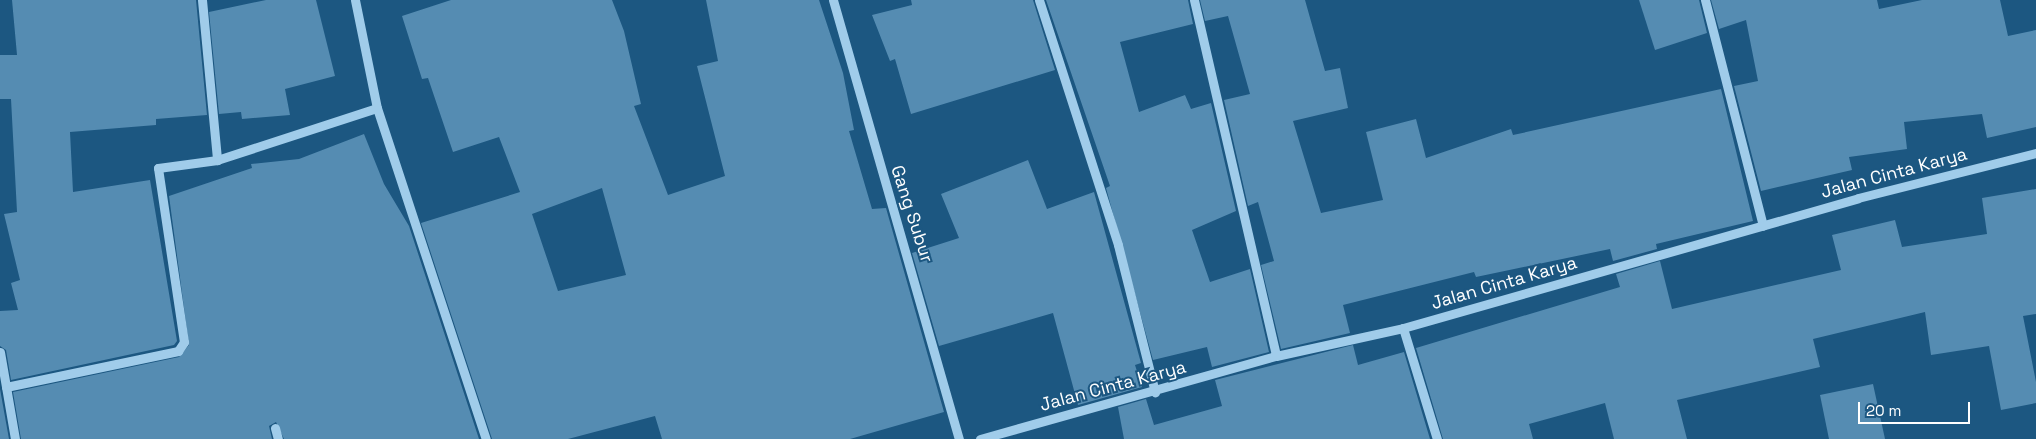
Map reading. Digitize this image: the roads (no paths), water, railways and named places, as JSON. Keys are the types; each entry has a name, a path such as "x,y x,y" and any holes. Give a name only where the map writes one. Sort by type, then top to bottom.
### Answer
{"street":[{"path":"202,0 217,160"},
{"path":"355,0 377,108 486,439"},
{"name":"Gang Subur","path":"832,0 959,439"},
{"path":"1039,0 1118,245 1155,392"},
{"path":"1194,0 1276,356"},
{"path":"1705,0 1763,226"},
{"path":"6,387 178,351 184,342 158,168 217,160 377,108"},
{"name":"Jalan Cinta Karya","path":"980,439 1155,392 1276,356 1403,328 1763,226 2036,153"},
{"path":"1403,328 1437,439"},
{"path":"0,352 15,439"},
{"path":"275,428 278,439"}]}
